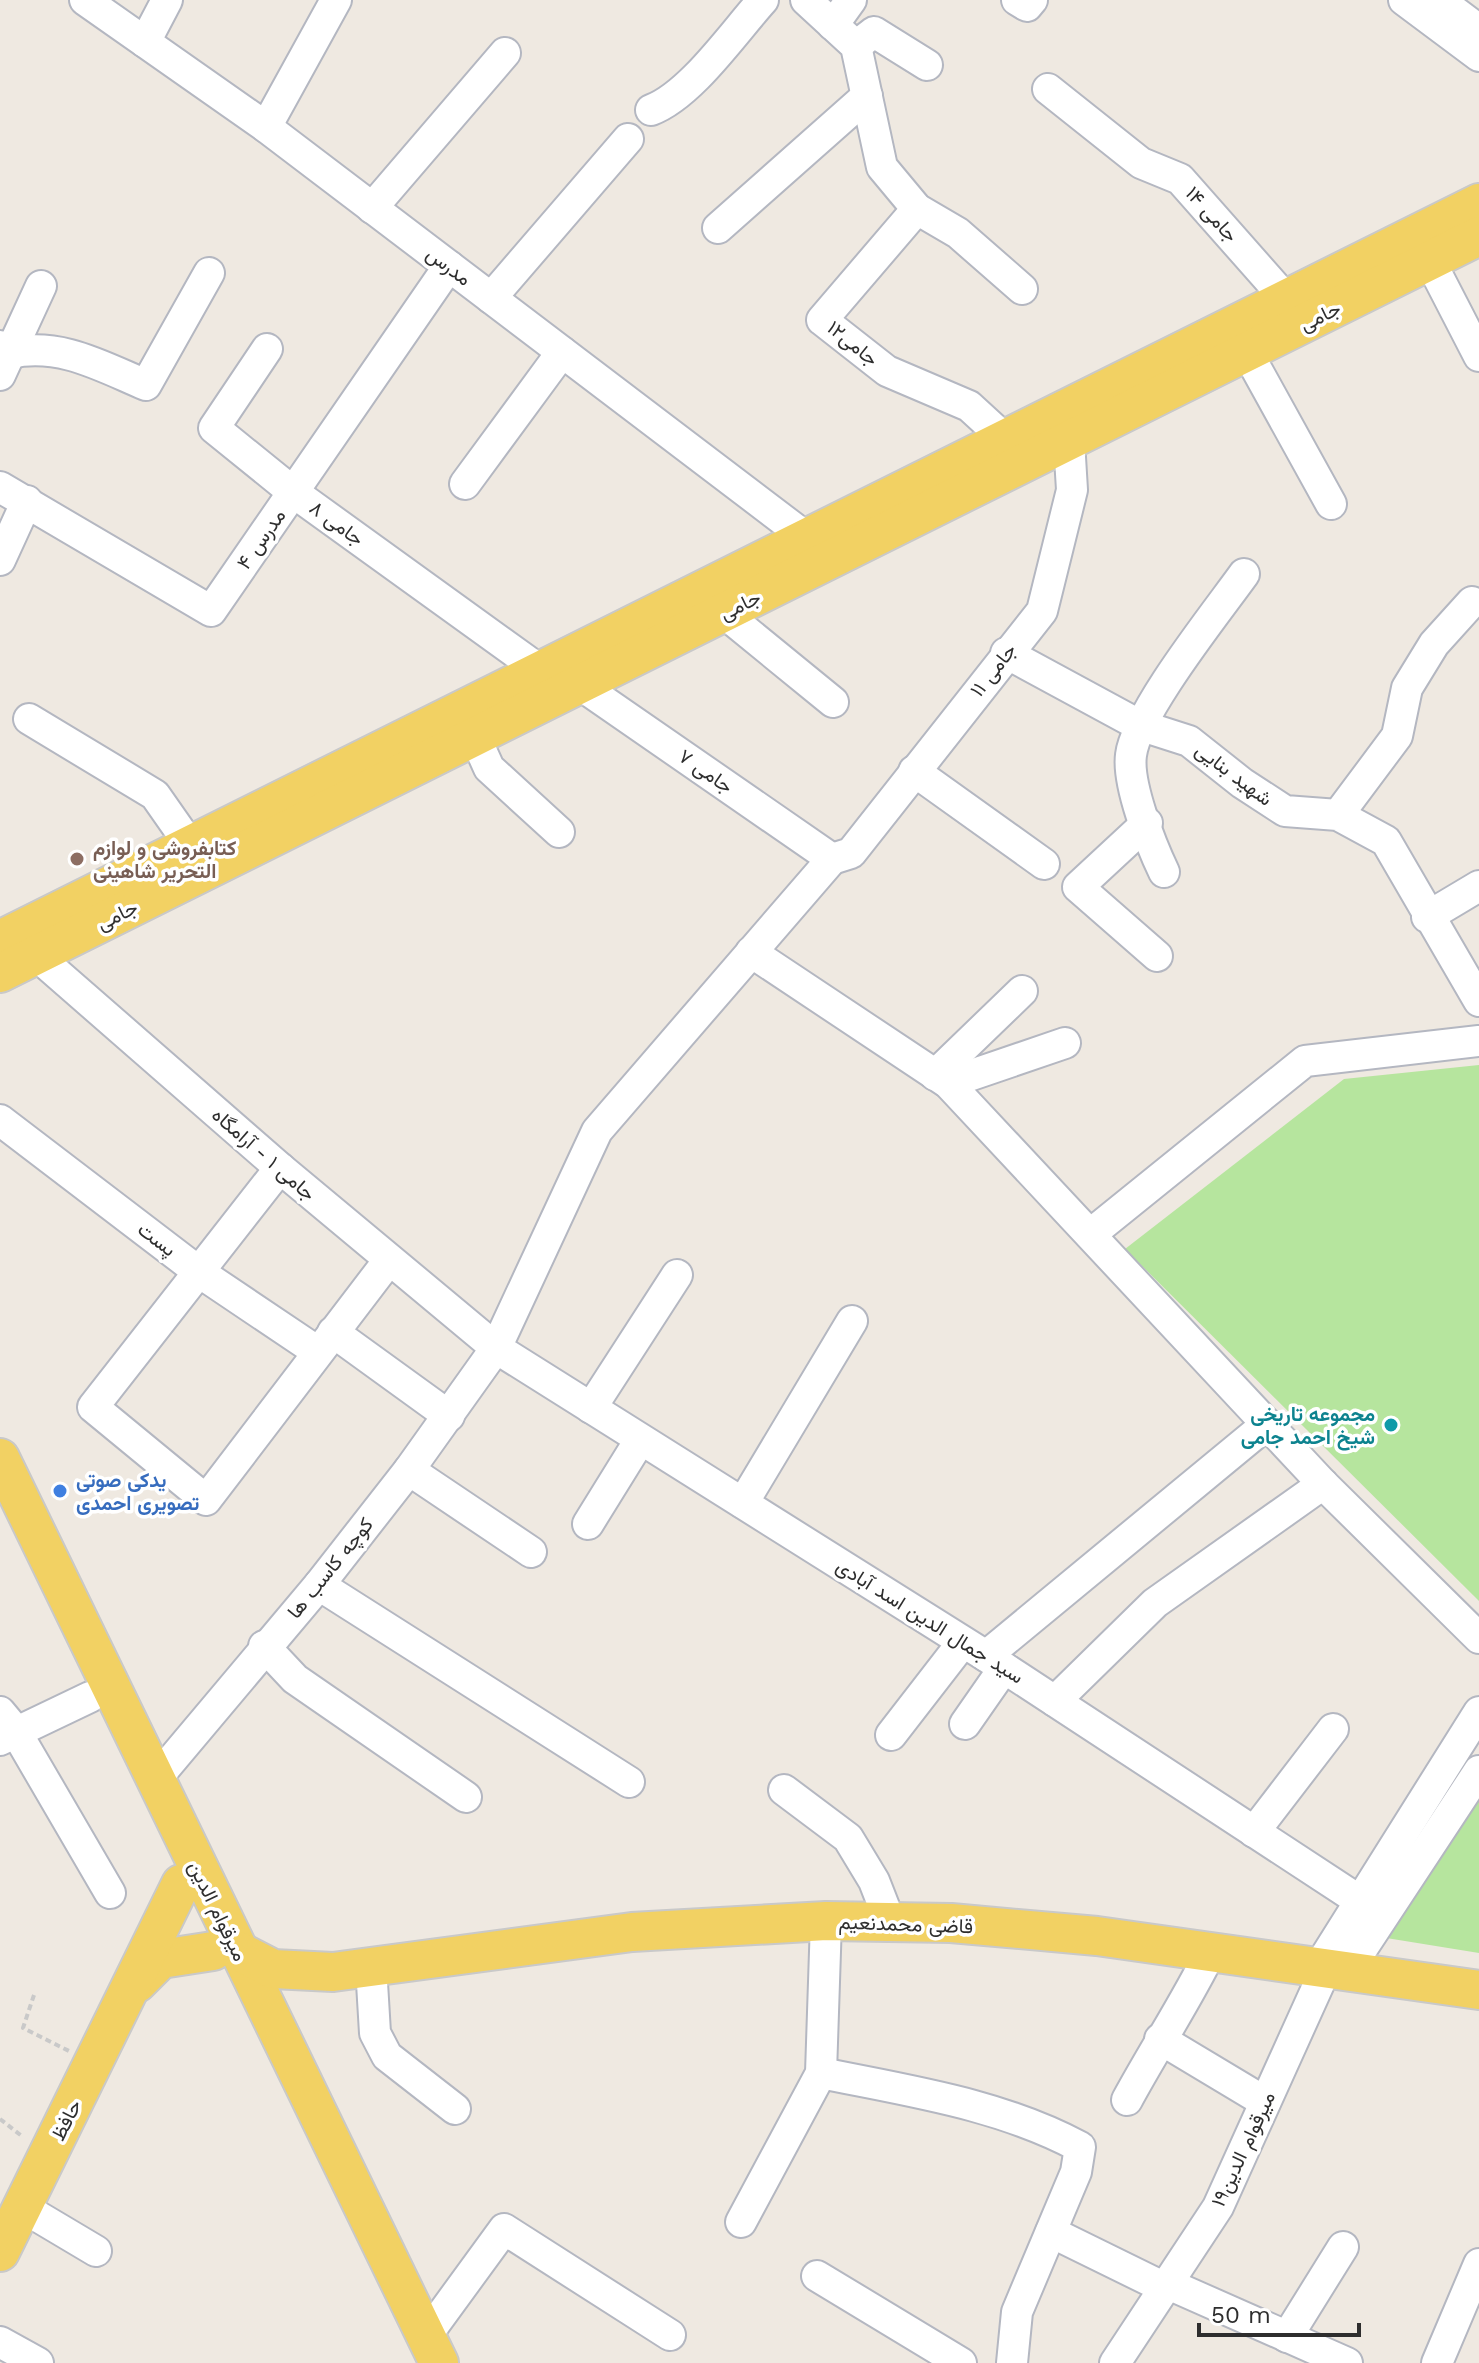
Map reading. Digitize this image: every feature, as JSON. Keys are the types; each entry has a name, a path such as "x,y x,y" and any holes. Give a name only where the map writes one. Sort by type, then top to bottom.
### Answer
{"main road":[{"name":"جامی","path":"0,973 724,613 816,550 1005,439 1140,389 1192,363 1286,299 1479,203"},
{"name":"جامی","path":"1192,363 1247,352 1479,236"},
{"name":"جامی","path":"0,940 541,671 1069,441 1140,389"},
{"name":"میرقوام الدین","path":"0,1458 50,1588 155,1780 225,1951 421,2352"},
{"name":"میرقوام الدین","path":"0,1510 50,1588"},
{"name":"میرقوام الدین","path":"76,1640 90,1697 181,1884 283,2046 421,2352"},
{"name":"حافظ","path":"8,2228 94,2064 181,1884"},
{"name":"قاضی محمدنعیم","path":"225,1951 273,1969 333,1972 632,1932 826,1921 951,1923 1211,1951 1479,1990"},
{"path":"132,1988 161,1959 225,1951"},
{"name":"قاضی محمدنعیم","path":"283,2046 277,2024 285,2006 304,1989 333,1972"}],"street":[{"name":"مدرس","path":"85,0 266,127 816,550"},
{"path":"145,42 167,0"},
{"path":"266,127 336,0"},
{"path":"651,110 663,105 697,74 763,0"},
{"path":"806,0 856,46 882,167 917,209 958,233 1022,289"},
{"path":"833,25 851,0"},
{"path":"1017,0 1027,6 1032,0"},
{"path":"1422,3 1479,30"},
{"path":"1422,3 1479,56"},
{"path":"856,46 874,32 927,65"},
{"path":"372,208 505,53"},
{"name":"جامی ۱۴","path":"1048,89 1141,163 1180,179 1286,299"},
{"path":"718,228 867,96"},
{"path":"491,298 628,139"},
{"name":"جامی۱۲","path":"917,209 822,320 887,371 969,406 1005,439"},
{"path":"1430,261 1479,356"},
{"name":"مدرس ۴","path":"0,487 211,611 449,266"},
{"path":"3,358 32,348 63,351 146,385 209,273"},
{"path":"3,358 41,286"},
{"name":"جامی ۸","path":"267,349 214,428 293,492 541,671"},
{"path":"465,484 562,352"},
{"path":"1247,352 1331,504"},
{"name":"جامی ۱۱","path":"751,952 832,859 851,853 1042,611 1072,490 1069,441"},
{"path":"0,560 27,501"},
{"path":"1164,872 1133,781 1130,756 1139,725 1244,574"},
{"path":"1338,815 1397,736 1407,688 1434,644 1472,602"},
{"path":"724,613 833,702"},
{"name":"شهید بنایی","path":"1006,653 1139,725 1189,741 1242,783 1285,811 1338,815 1386,841 1427,917 1479,1001"},
{"name":"جامی ۷","path":"579,684 832,859"},
{"path":"29,719 155,795 190,845"},
{"path":"475,737 489,768 559,832"},
{"path":"914,771 1044,864"},
{"path":"1147,823 1078,887 1157,956"},
{"path":"1427,917 1479,886"},
{"path":"751,952 941,1079 1092,1233 1323,1484 1479,1638"},
{"name":"کوچه کاسب ها","path":"155,1780 264,1646 319,1585 449,1416 496,1348 597,1131 751,952"},
{"name":"جامی ۱ - آرامگاه","path":"36,955 280,1168 496,1348"},
{"path":"941,1079 1022,991"},
{"path":"1092,1233 1305,1061 1479,1041"},
{"path":"941,1079 1065,1043"},
{"name":"پست","path":"0,1120 199,1272 326,1342 449,1416"},
{"path":"280,1168 93,1407 206,1500 389,1260"},
{"path":"591,1408 677,1275"},
{"path":"743,1503 852,1321"},
{"name":"سید جمال الدین اسد آبادی","path":"496,1348 984,1655 1360,1901"},
{"path":"891,1735 1267,1424"},
{"path":"588,1524 640,1440"},
{"path":"409,1470 531,1552"},
{"path":"1055,1701 1155,1603 1323,1484"},
{"path":"319,1585 629,1782"},
{"path":"264,1646 295,1679 466,1797"},
{"path":"965,1724 984,1655"},
{"path":"90,1697 5,1727 110,1893"},
{"path":"1331,1967 1360,1901 1479,1712"},
{"path":"1254,1832 1333,1729"},
{"path":"1331,1967 1479,1771"},
{"path":"784,1790 848,1838 874,1881 890,1922"},
{"path":"741,2222 821,2073 826,1921"},
{"path":"1127,2100 1160,2039 1186,2002 1211,1951"},
{"path":"371,1966 375,2033 387,2056 455,2109"},
{"name":"میرقوام الدین۱۹","path":"1115,2363 1218,2207 1331,1967"},
{"path":"1160,2039 1265,2102"},
{"path":"821,2073 972,2105 1045,2129 1080,2147 1076,2172 1017,2312 1012,2363"},
{"path":"8,2228 96,2251"},
{"path":"421,2352 504,2229 670,2335"},
{"path":"1051,2232 1164,2285 1347,2363"},
{"path":"1287,2337 1343,2247"},
{"path":"1437,2363 1479,2264"},
{"path":"817,2276 961,2363"},
{"path":"0,2342 38,2363"}],"path":[{"path":"34,1995 23,2028 94,2064"}],"green space":[{"name":"مجموعه تاریخی شیخ احمد جامی","path":"1479,1065 1479,1601 1125,1249 1344,1079"},
{"path":"1479,1784 1479,1953 1374,1936"}],"place":[{"name":"کتابفروشی و لوازم التحریر شاهینی","path":"77,859"},
{"name":"مجموعه تاریخی شیخ احمد جامی","path":"1391,1425"},
{"name":"یدکی صوتی تصویری احمدی","path":"60,1491"}]}
